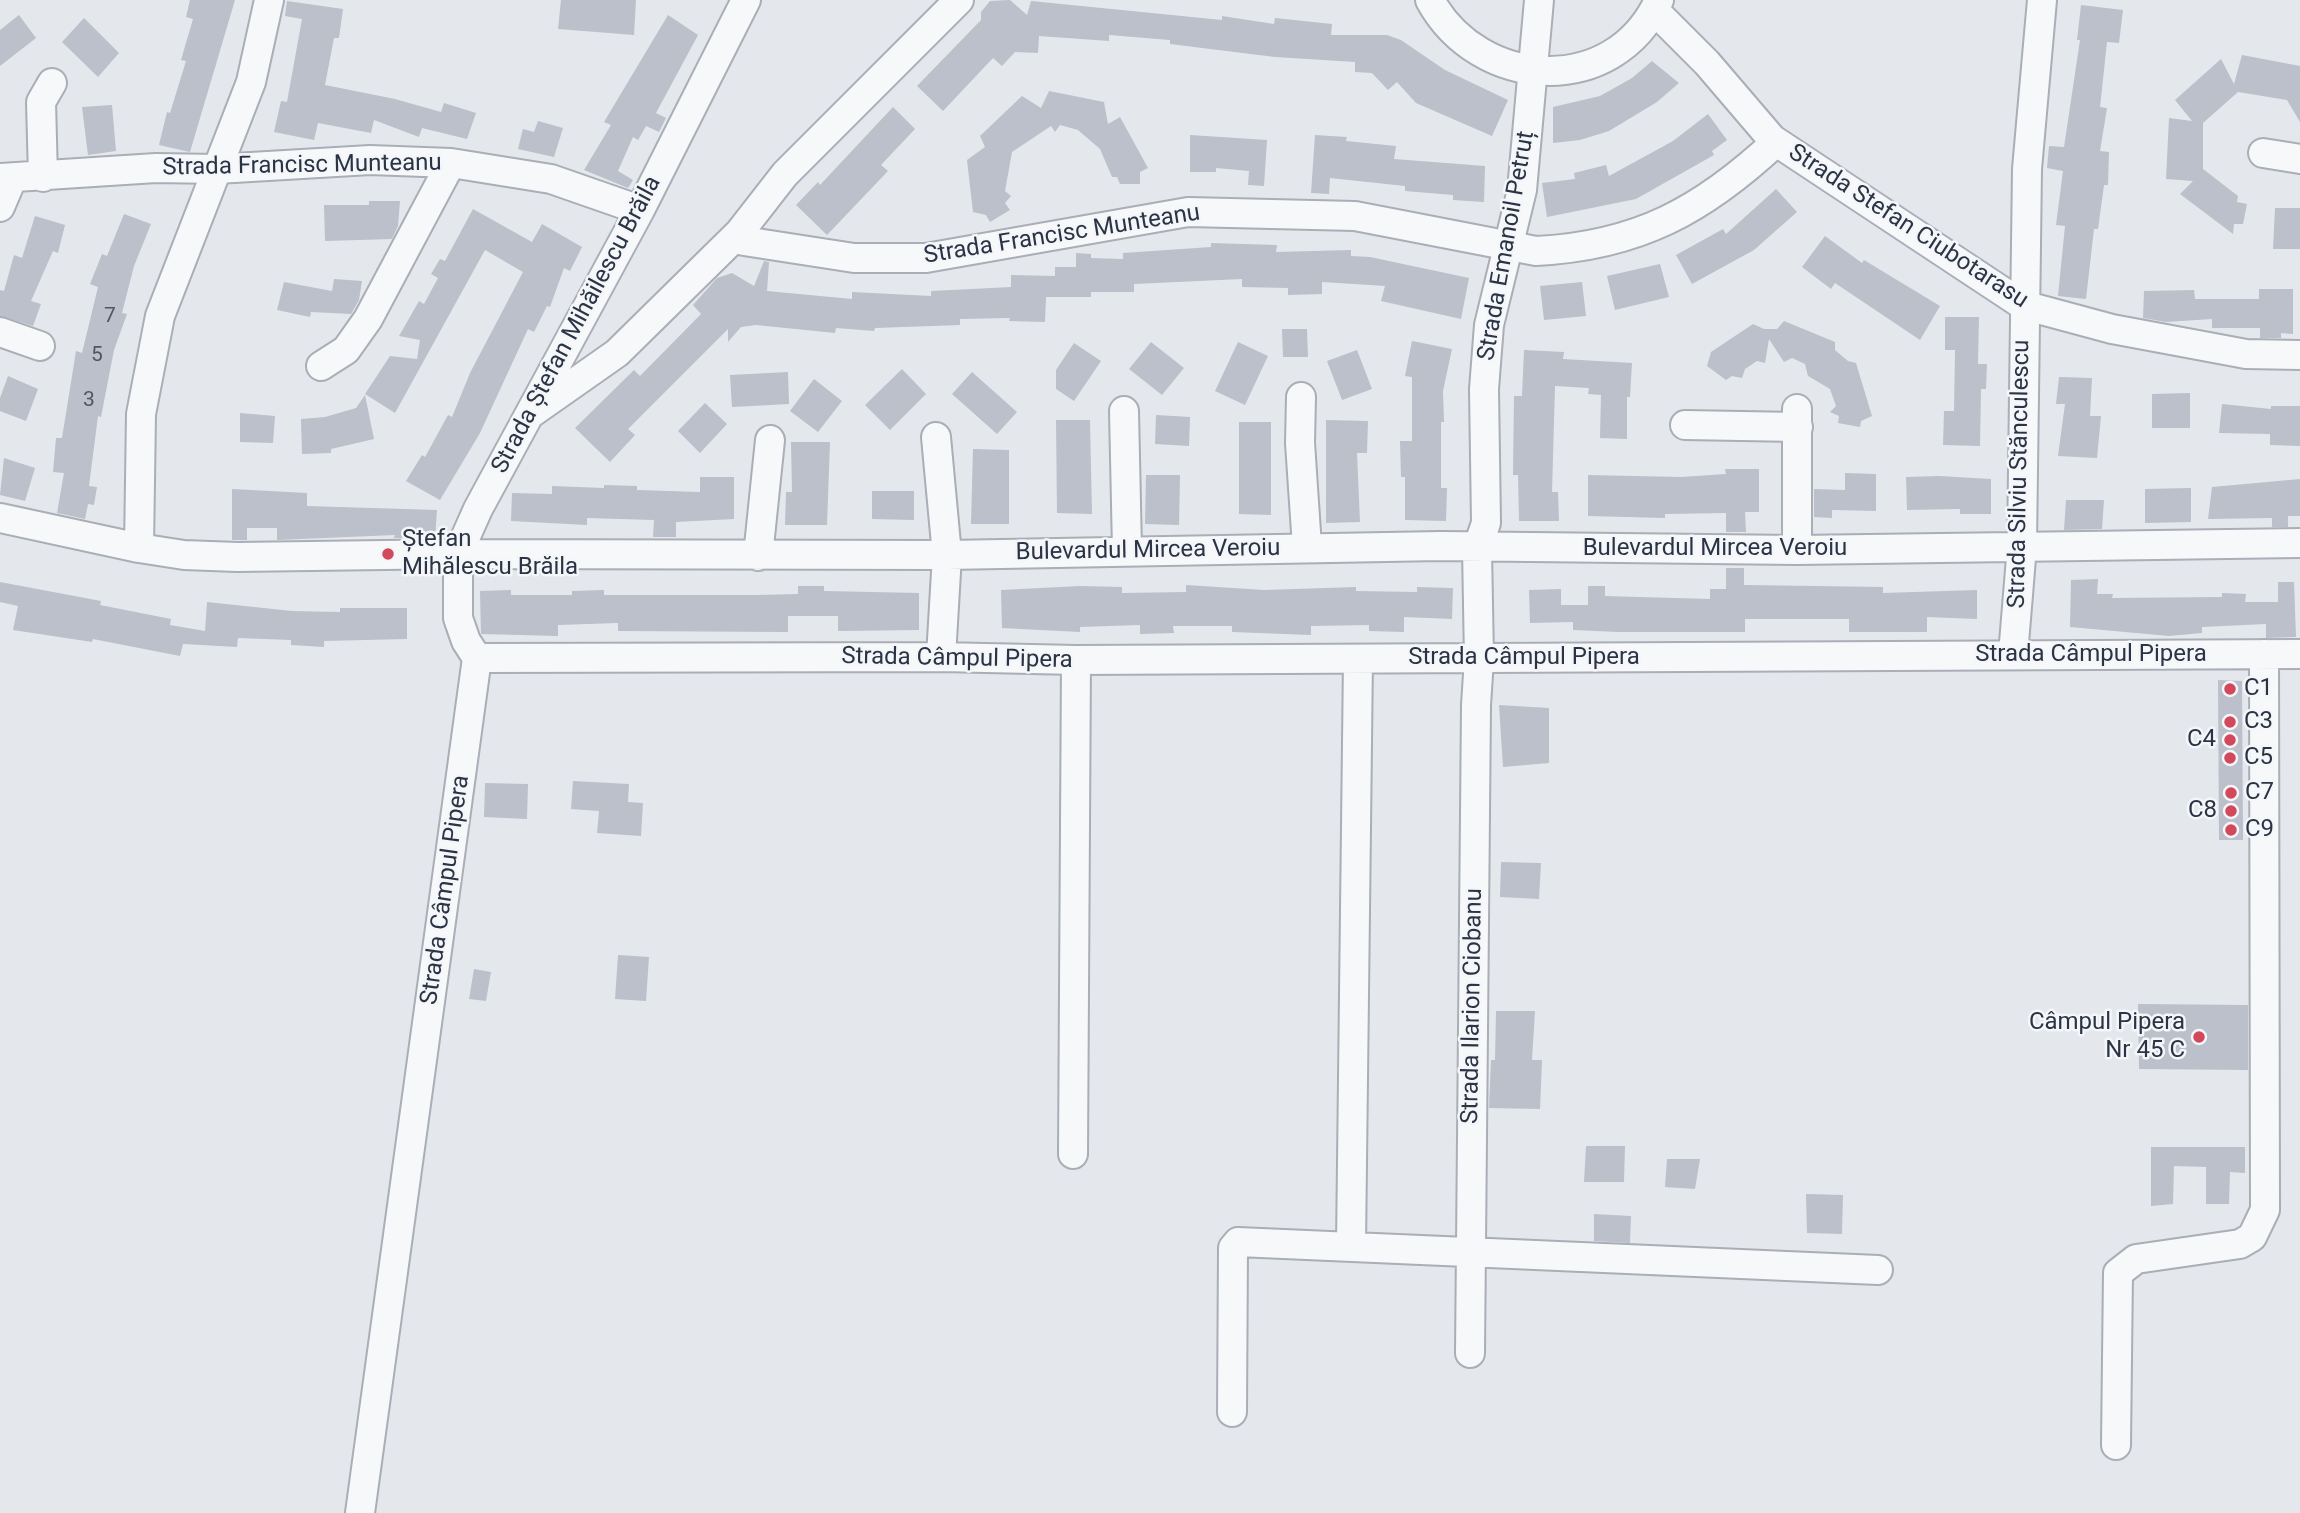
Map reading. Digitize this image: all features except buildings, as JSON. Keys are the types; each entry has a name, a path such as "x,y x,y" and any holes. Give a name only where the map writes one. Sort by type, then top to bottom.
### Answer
{"street":[{"path":"139,548 138,460 141,414 160,317 251,82 269,0"},
{"name":"Strada Ștefan Mihăilescu Brăila","path":"478,658 466,640 458,618 458,554 478,509 640,210 747,0"},
{"path":"528,416 617,353 739,233 785,174 959,0"},
{"path":"1430,0 1441,20 1467,46 1498,63 1533,71 1569,69 1603,58 1632,38 1657,5"},
{"name":"Strada Emanoil Petruț","path":"1479,659 1477,549 1486,523 1484,389 1489,325 1522,190 1539,0"},
{"name":"Strada Silviu Stănculescu","path":"2013,655 2022,546 2027,169 2042,0"},
{"name":"Strada Stefan Ciubotarasu","path":"1657,5 1776,142 2024,305 2112,328 2246,354 2300,355"},
{"path":"43,177 41,102 52,83"},
{"name":"Strada Francisc Munteanu","path":"739,233 744,241 854,258 926,258 1188,212 1264,213 1355,216 1536,251 1560,250 1641,232 1670,222 1713,196 1776,142"},
{"path":"2263,153 2300,159"},
{"name":"Strada Francisc Munteanu","path":"6,179 156,168 217,169 370,160 451,163 551,179 640,210"},
{"path":"321,366 346,350 368,319 451,163"},
{"path":"0,207 6,179"},
{"path":"0,332 40,346"},
{"path":"1301,397 1300,443 1307,547"},
{"path":"1125,411 1127,550"},
{"path":"1685,425 1798,418 1797,550"},
{"path":"936,437 947,555 941,657"},
{"path":"758,556 770,440"},
{"name":"Bulevardul Mircea Veroiu","path":"0,518 139,548 184,555 237,557 458,554 947,555 1307,547 1797,550 2300,543"},
{"path":"2116,1445 2118,1273 2136,1259 2240,1244 2252,1237 2265,1210 2264,653"},
{"name":"Strada Câmpul Pipera","path":"360,1513 478,658 1479,659 2300,653"},
{"path":"1351,1246 1358,659"},
{"name":"Strada Ilarion Ciobanu","path":"1470,1353 1476,705 1479,659"},
{"path":"1073,1154 1076,660"},
{"path":"1232,1412 1234,1244 1351,1246 1878,1270"}],"place":[{"name":"Ștefan Mihălescu Brăila","path":"388,554"},
{"name":"C1","path":"2230,689"},
{"name":"C3","path":"2230,722"},
{"name":"C4","path":"2230,740"},
{"name":"C5","path":"2230,758"},
{"name":"C7","path":"2231,793"},
{"name":"C8","path":"2231,811"},
{"name":"C9","path":"2231,830"},
{"name":"Câmpul Pipera Nr 45 C","path":"2199,1037"}]}
